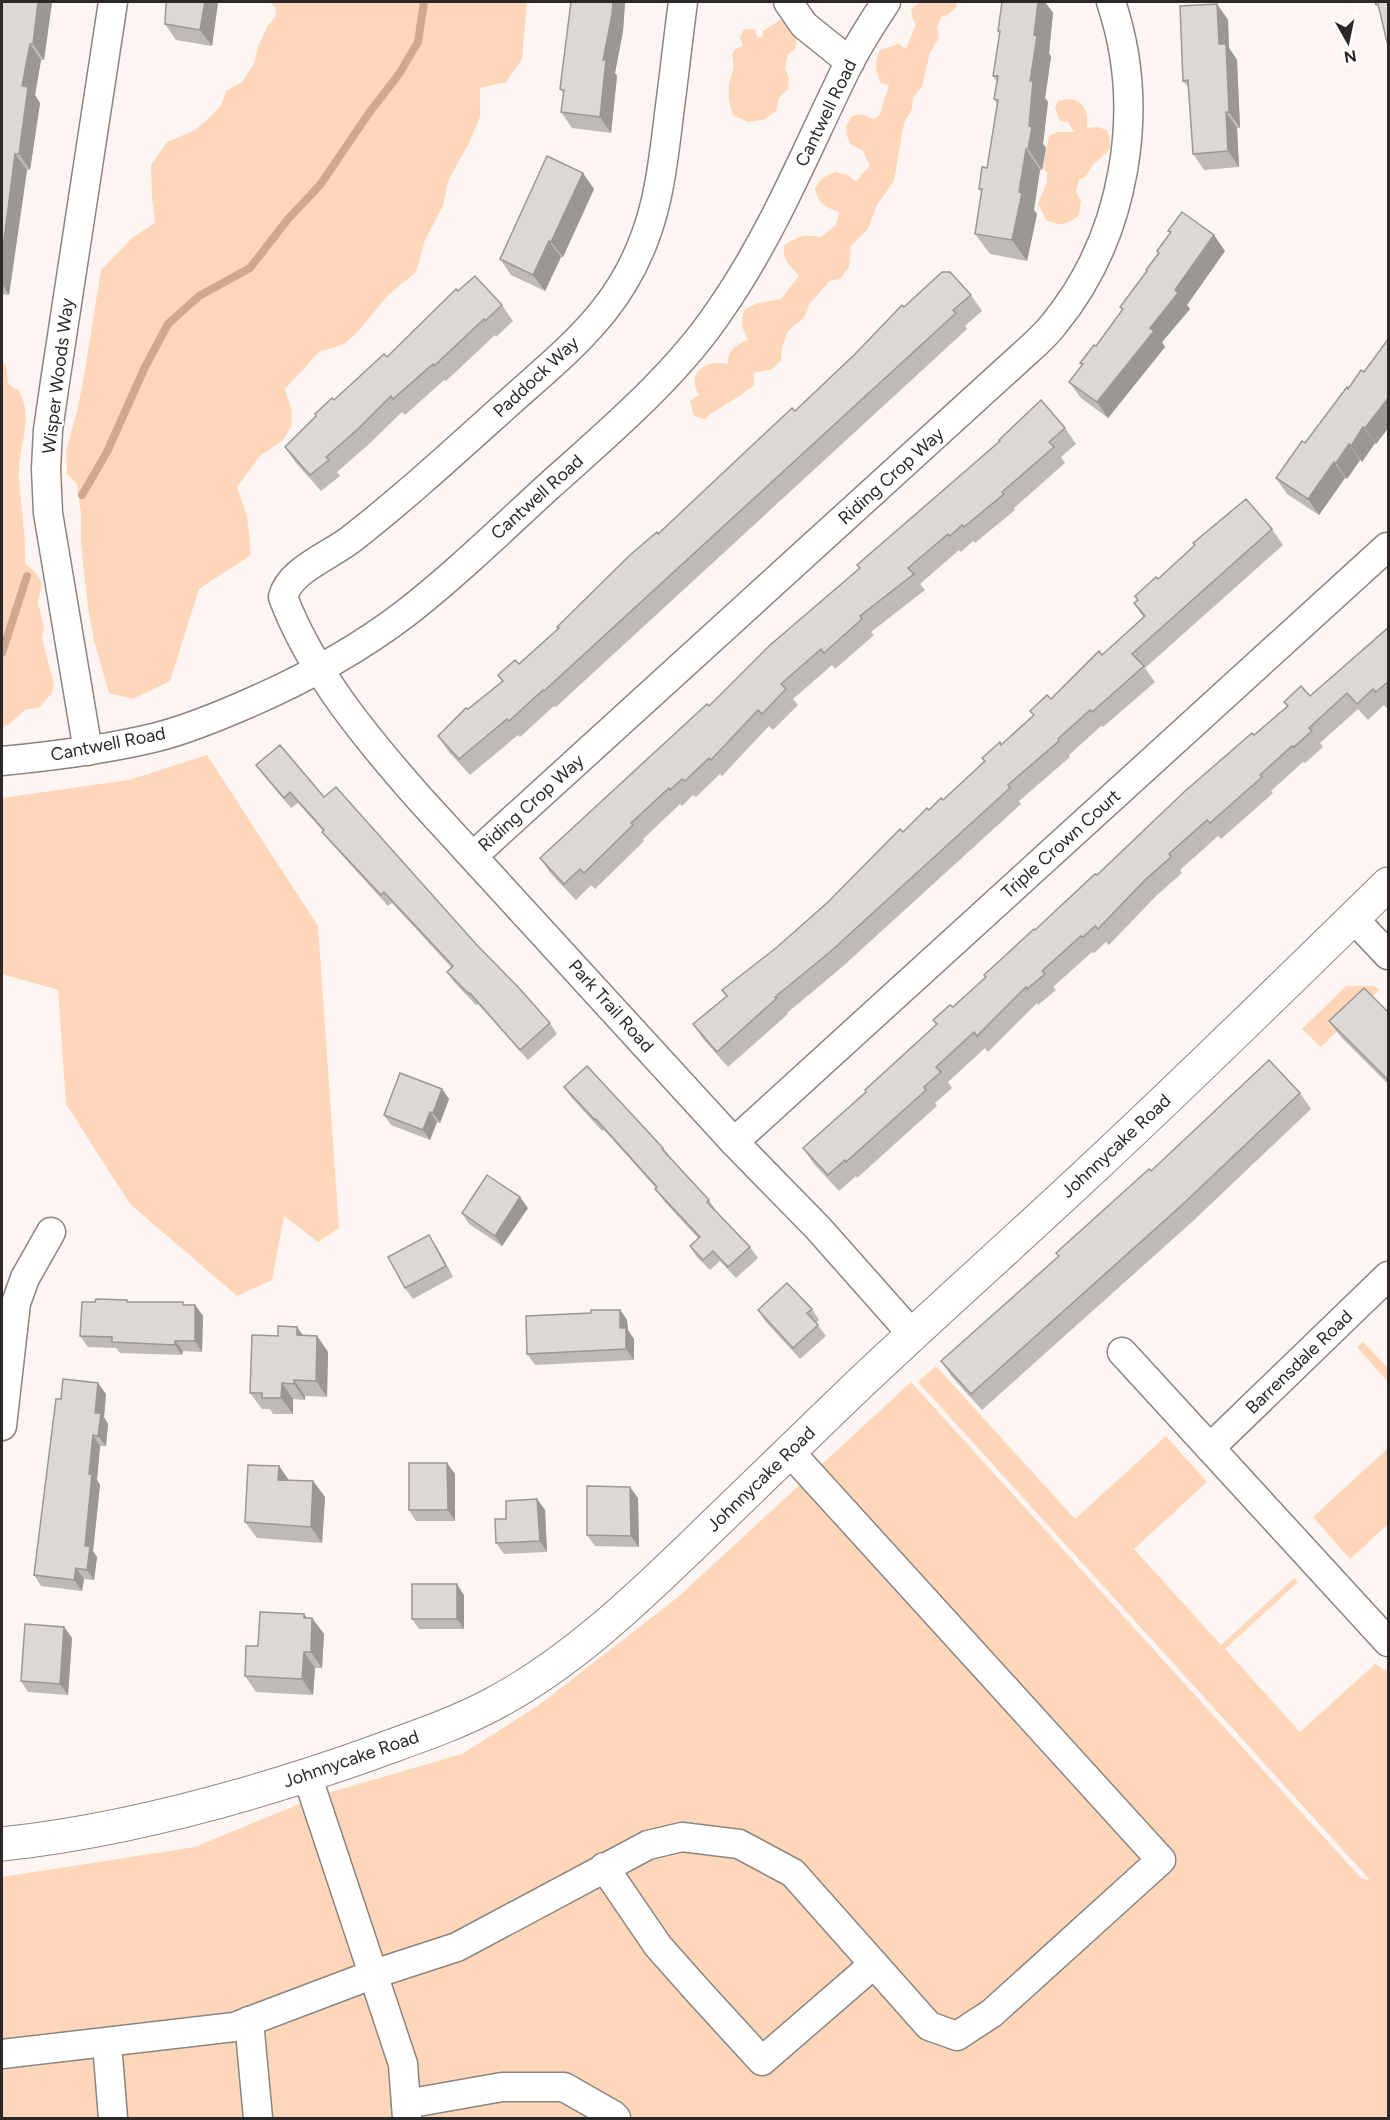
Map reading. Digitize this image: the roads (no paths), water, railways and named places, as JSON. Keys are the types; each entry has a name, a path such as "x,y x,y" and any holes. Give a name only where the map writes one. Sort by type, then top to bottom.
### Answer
{"street":[{"name":"Wisper Woods Way","path":"88,751 48,513 46,469 48,430 113,2"},
{"name":"Paddock Way","path":"320,669 283,597 285,588 293,578 337,549 403,497 567,351 597,319 622,285 641,250 661,182 682,2"},
{"path":"788,2 804,25 850,62"},
{"name":"Cantwell Road","path":"2,761 88,751 157,737 211,719 267,696 320,669 359,646 414,605 611,431 676,364 718,314 749,266 781,207 850,62 886,2"},
{"name":"Riding Crop Way","path":"473,855 1022,357 1054,325 1082,285 1106,236 1120,184 1129,127 1126,75 1117,20 1111,2"},
{"name":"Triple Crown Court","path":"734,1142 1387,547"},
{"name":"Park Trail Road","path":"320,669 375,747 734,1142 818,1228 912,1334"},
{"name":"Johnnycake Road","path":"2,1844 49,1839 140,1822 307,1775 421,1736 482,1709 549,1669 603,1627 650,1586 912,1334 1228,1042 1389,884"},
{"path":"1353,918 1389,955"},
{"path":"2,1426 16,1303 25,1278 51,1232"},
{"name":"Barrensdale Road","path":"1210,1448 1389,1276"},
{"path":"1122,1352 1389,1642"},
{"path":"2,2054 234,2027 374,1974 457,1947 648,1845 682,1837 739,1844 793,1873 929,2026 957,2036 992,2013 1161,1860 789,1451"},
{"path":"307,1775 403,2064 407,2111 502,2087 564,2087 616,2118"},
{"path":"604,1867 658,1946 762,2061 874,1964"},
{"path":"249,2021 258,2118"},
{"path":"107,2043 113,2118"}],"waterway":[{"path":"82,495 107,452 145,367 168,324 199,296 250,268 288,219 320,185 369,113 399,74 418,42 424,2"},
{"path":"2,653 27,576"}]}
